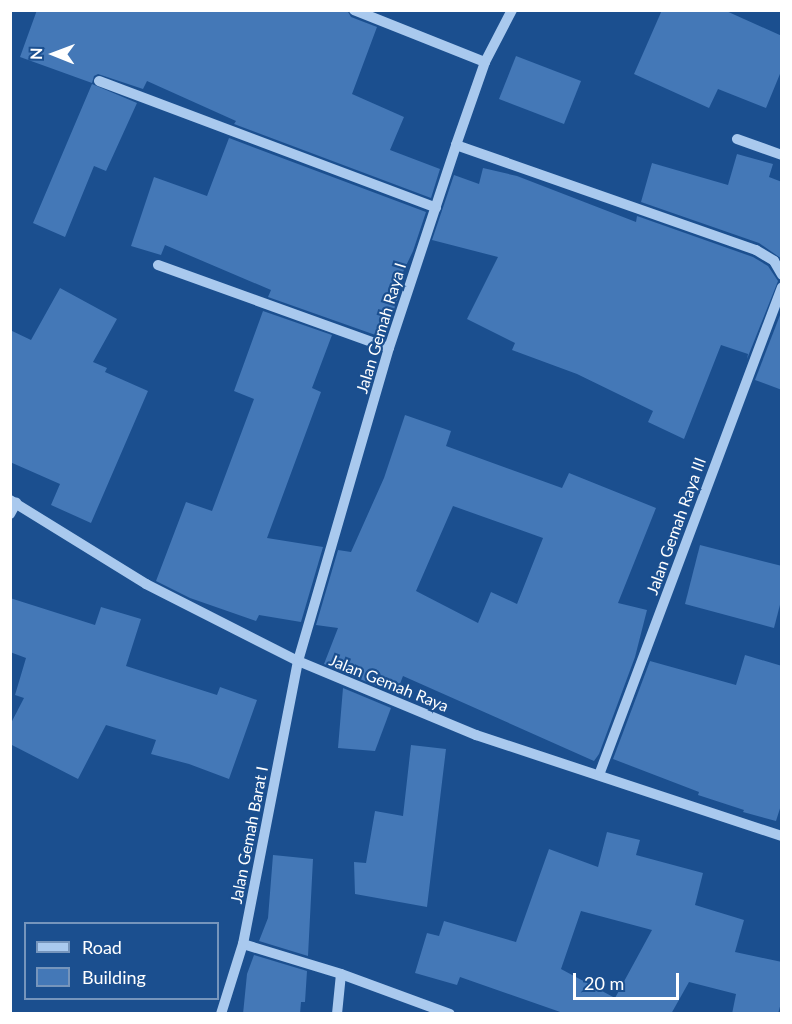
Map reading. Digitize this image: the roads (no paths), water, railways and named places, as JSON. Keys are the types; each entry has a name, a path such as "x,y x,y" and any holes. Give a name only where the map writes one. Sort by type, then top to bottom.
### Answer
{"street":[{"path":"354,10 485,62"},
{"name":"Jalan Gemah Raya I","path":"298,661 389,348 456,145 485,62 513,10"},
{"path":"99,81 436,208"},
{"path":"737,139 782,155"},
{"path":"456,145 756,250 774,261 782,275"},
{"path":"158,265 389,348"},
{"name":"Jalan Gemah Raya III","path":"599,776 782,287"},
{"path":"10,514 13,501"},
{"name":"Jalan Gemah Raya","path":"13,501 146,584 298,661 476,735 782,836"},
{"name":"Jalan Gemah Barat I","path":"221,1014 243,944 298,661"},
{"path":"243,944 341,974 450,1014"},
{"path":"337,1014 341,974"}]}
